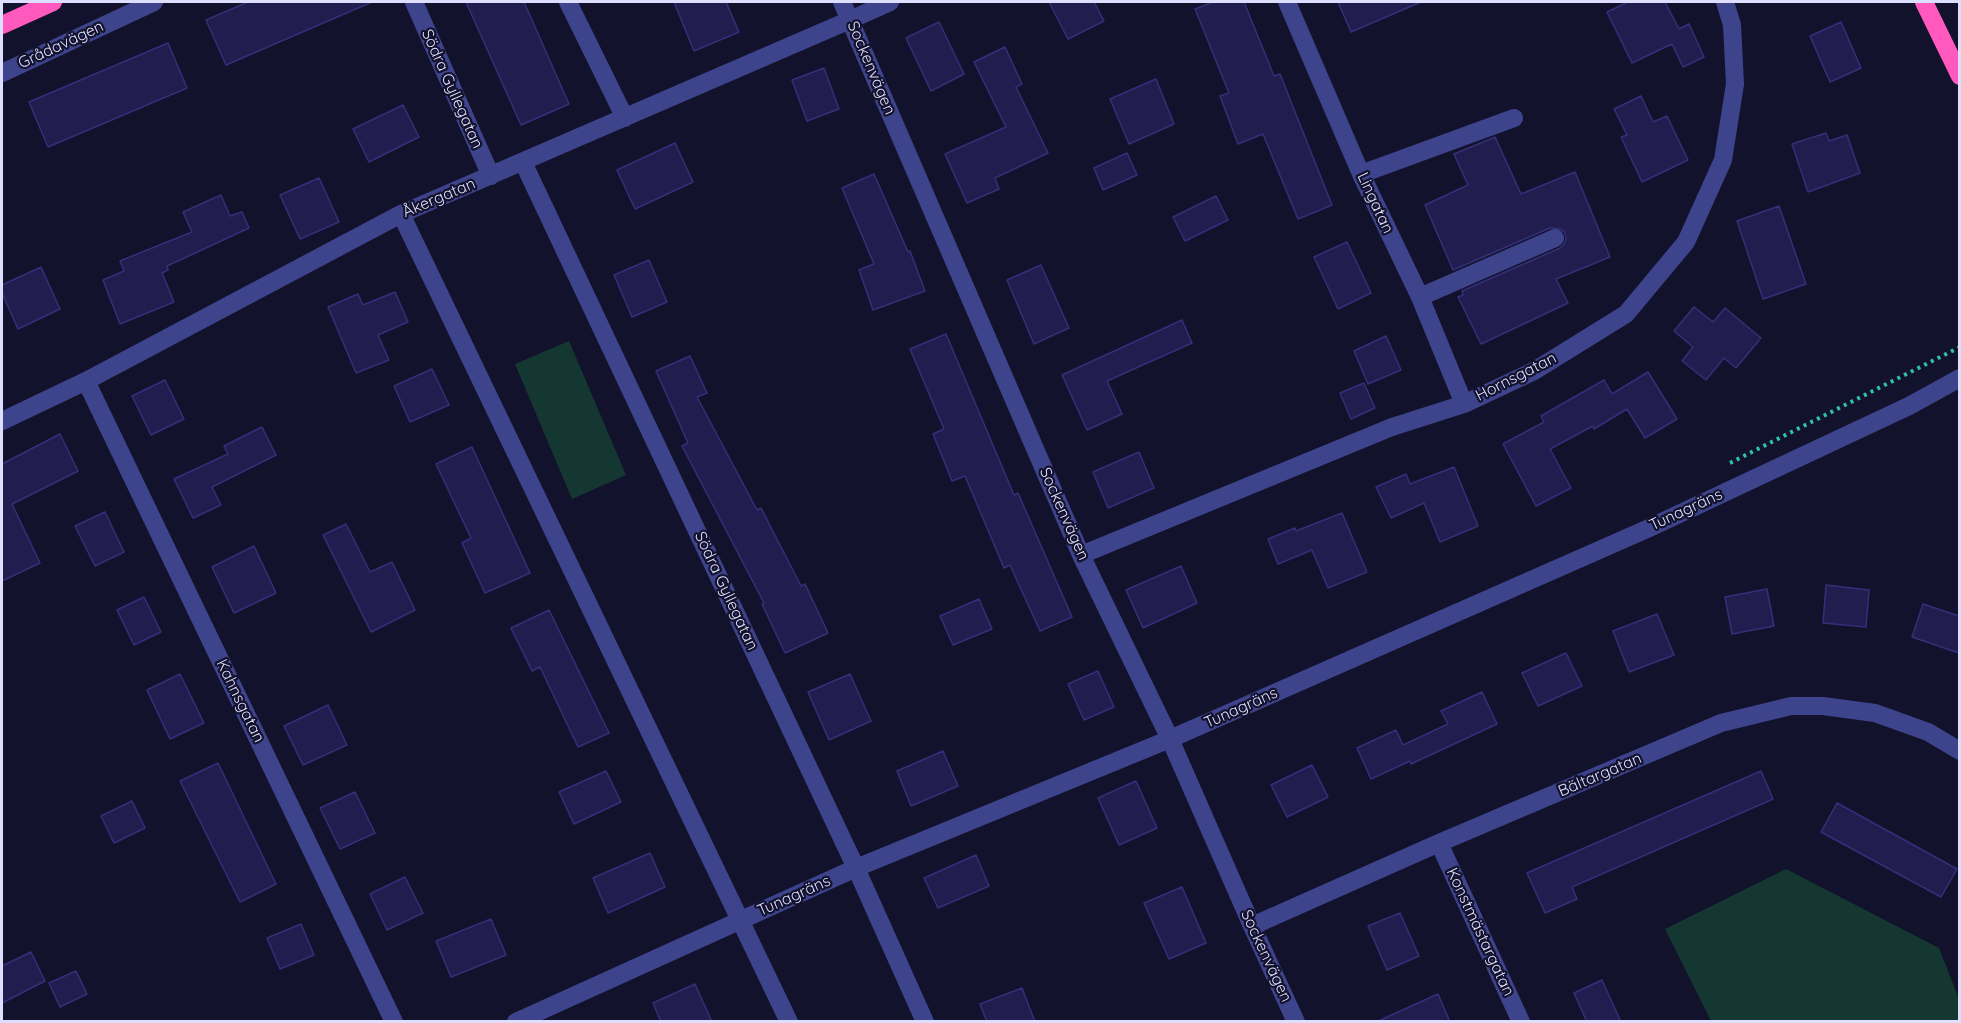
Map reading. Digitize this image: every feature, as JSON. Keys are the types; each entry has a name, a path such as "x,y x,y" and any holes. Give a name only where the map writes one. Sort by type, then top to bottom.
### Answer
{"highway":[{"path":"2,25 53,2"},
{"path":"1924,2 1959,76"}],"street":[{"name":"Grådavägen","path":"2,73 154,2"},
{"name":"Södra Gyllegatan","path":"414,2 491,176"},
{"path":"568,2 625,118"},
{"name":"Sockenvägen","path":"842,2 1082,555 1170,739 1296,1022"},
{"name":"Åkergatan","path":"2,421 86,381 401,214 890,2"},
{"name":"Lingatan","path":"1287,2 1361,174 1420,297 1464,404"},
{"name":"Hornsgatan","path":"1082,555 1392,427 1464,404 1534,371 1626,314 1686,242 1723,160 1735,84 1732,25 1725,2"},
{"path":"1361,174 1514,118"},
{"name":"Södra Gyllegatan","path":"523,162 856,868 925,1022"},
{"path":"401,214 789,1022"},
{"path":"1420,297 1555,238"},
{"name":"Tunagräns","path":"516,1022 856,868 1170,739 1657,524 1909,406 1959,378"},
{"name":"Kahnsgatan","path":"86,381 393,1022"},
{"name":"Bältargatan","path":"1252,926 1439,843 1721,723 1791,706 1823,706 1875,713 1928,732 1959,751"},
{"name":"Konstmästargatan","path":"1439,843 1521,1022"}],"green space":[{"path":"569,341 626,475 572,499 515,364"},
{"path":"1786,869 1939,948 1959,999 1959,1021 1711,1021 1665,929"}],"building":[{"path":"248,2 372,2 226,65 206,20"},
{"path":"466,2 524,2 569,104 521,125"},
{"path":"674,2 726,2 739,32 694,51"},
{"path":"1049,2 1094,2 1104,21 1068,39"},
{"path":"1213,2 1244,2 1274,76 1280,74 1332,205 1298,219 1263,134 1238,144 1220,96 1229,93 1195,9"},
{"path":"1338,2 1421,2 1351,32"},
{"path":"1628,2 1665,2 1679,29 1689,24 1704,57 1683,67 1672,44 1632,63 1607,12"},
{"path":"939,22 964,74 931,91 906,38"},
{"path":"1841,22 1861,68 1830,82 1810,36"},
{"path":"168,43 187,88 48,147 29,102"},
{"path":"1005,47 1022,84 1016,87 1048,153 995,178 999,189 967,203 945,154 1006,127 974,62"},
{"path":"824,68 839,109 807,121 792,80"},
{"path":"1156,79 1174,124 1129,144 1110,99"},
{"path":"1641,96 1653,122 1667,116 1688,160 1642,182 1621,137 1627,135 1614,109"},
{"path":"403,105 419,137 369,162 353,129"},
{"path":"1826,133 1829,141 1847,135 1860,173 1808,192 1792,144"},
{"path":"1495,137 1521,194 1575,172 1610,257 1556,279 1568,303 1481,344 1458,297 1463,295 1462,291 1560,248 1566,239 1561,229 1550,228 1453,270 1425,205 1468,185 1454,154"},
{"path":"675,143 693,182 635,209 617,170"},
{"path":"1127,153 1137,175 1103,190 1094,168"},
{"path":"874,174 908,252 910,251 925,291 873,310 859,270 874,264 842,188"},
{"path":"319,178 339,222 300,239 280,195"},
{"path":"221,195 230,216 242,212 249,228 167,266 168,270 162,273 174,302 120,324 103,280 124,271 120,261 192,232 183,212"},
{"path":"1216,196 1228,220 1185,241 1173,217"},
{"path":"1779,206 1806,284 1763,299 1737,221"},
{"path":"1347,242 1371,293 1338,309 1314,257"},
{"path":"649,260 667,302 632,317 614,275"},
{"path":"1041,265 1069,328 1034,344 1007,280"},
{"path":"41,267 60,309 18,329 2,293 2,285"},
{"path":"395,292 408,322 378,335 389,360 356,373 328,307 358,294 363,305"},
{"path":"1694,307 1713,322 1725,308 1761,338 1736,368 1724,358 1706,380 1682,361 1693,347 1674,331"},
{"path":"1182,320 1192,343 1107,381 1122,414 1087,430 1062,375"},
{"path":"946,334 1014,495 1018,493 1072,617 1040,631 1010,565 1004,568 965,476 952,481 933,434 944,429 910,349"},
{"path":"1386,336 1401,370 1368,384 1354,351"},
{"path":"690,356 707,393 697,397 757,510 761,508 801,586 805,584 828,633 785,653 762,604 764,603 682,446 688,443 656,371"},
{"path":"432,369 449,405 410,422 394,386"},
{"path":"1648,372 1677,419 1645,438 1627,409 1594,429 1593,426 1550,449 1571,488 1536,506 1503,444 1544,422 1541,416 1604,380 1612,394"},
{"path":"165,380 184,419 151,435 132,396"},
{"path":"1364,383 1375,408 1351,419 1340,393"},
{"path":"262,427 276,455 212,487 221,505 193,518 174,479 228,454 224,446"},
{"path":"60,434 78,471 12,504 40,563 2,581 2,464"},
{"path":"472,447 530,573 485,593 462,543 471,538 436,464"},
{"path":"1139,452 1154,488 1108,508 1093,472"},
{"path":"1454,467 1478,526 1440,542 1424,503 1391,518 1376,487 1406,474 1410,484"},
{"path":"105,512 124,552 95,566 75,526"},
{"path":"1342,513 1367,572 1328,588 1312,550 1278,564 1268,539"},
{"path":"346,524 370,572 392,562 415,610 371,632 323,535"},
{"path":"254,546 276,593 234,613 212,567"},
{"path":"1181,566 1197,603 1143,628 1126,590"},
{"path":"1826,585 1869,590 1866,627 1823,623"},
{"path":"1767,589 1774,626 1732,634 1725,597"},
{"path":"144,597 161,632 134,645 117,610"},
{"path":"979,599 992,629 953,645 940,616"},
{"path":"1923,604 1959,616 1959,653 1912,637"},
{"path":"549,610 609,733 578,747 540,667 532,671 511,628"},
{"path":"1657,614 1674,655 1629,672 1613,631"},
{"path":"1566,653 1582,686 1538,706 1522,673"},
{"path":"1098,671 1114,707 1084,720 1068,684"},
{"path":"180,674 204,723 170,739 147,690"},
{"path":"850,674 871,721 829,740 808,692"},
{"path":"1482,692 1497,724 1411,764 1410,761 1371,779 1357,748 1396,730 1403,745 1448,724 1441,711"},
{"path":"328,705 347,745 303,765 284,726"},
{"path":"943,751 958,786 911,806 897,771"},
{"path":"218,763 276,884 240,902 180,781"},
{"path":"1312,765 1328,797 1287,817 1271,785"},
{"path":"606,771 621,802 574,824 559,792"},
{"path":"1761,771 1773,799 1572,887 1577,899 1545,913 1527,873"},
{"path":"1136,781 1157,828 1119,845 1098,798"},
{"path":"355,792 375,833 340,849 320,808"},
{"path":"132,801 145,828 114,843 101,816"},
{"path":"1837,803 1957,869 1941,897 1821,832"},
{"path":"650,853 665,887 608,913 593,878"},
{"path":"976,855 989,886 938,908 924,878"},
{"path":"405,877 423,913 387,930 370,894"},
{"path":"1182,887 1206,943 1169,959 1144,903"},
{"path":"1400,913 1419,956 1387,970 1368,926"},
{"path":"491,919 506,955 451,977 436,941"},
{"path":"301,924 314,955 280,969 267,938"},
{"path":"31,952 45,981 2,1003 2,966"},
{"path":"76,971 87,994 60,1007 49,983"},
{"path":"1602,980 1621,1022 1587,1022 1574,993"},
{"path":"695,984 712,1022 661,1022 653,1003"},
{"path":"1022,988 1035,1022 987,1022 980,1004"},
{"path":"1438,994 1450,1022 1376,1022"}]}
